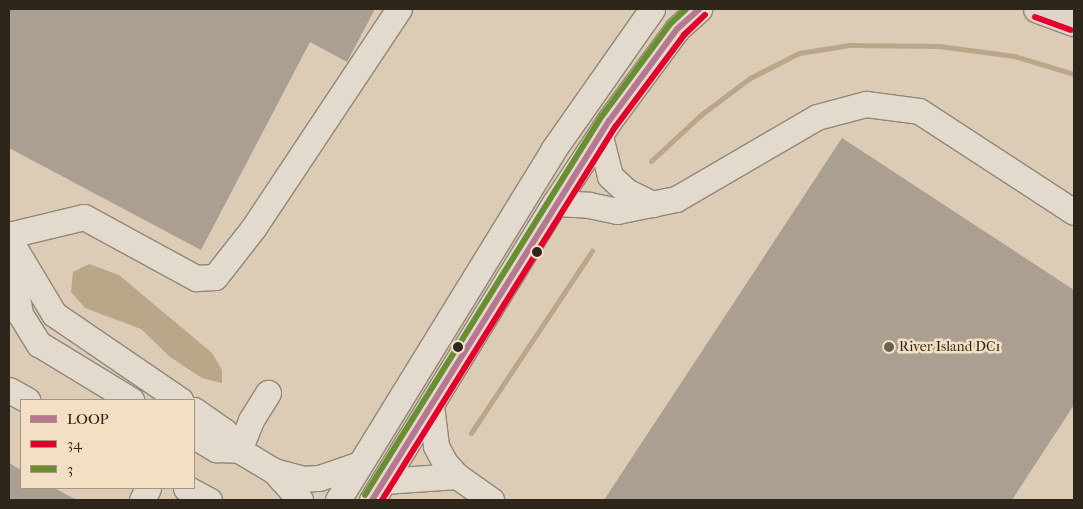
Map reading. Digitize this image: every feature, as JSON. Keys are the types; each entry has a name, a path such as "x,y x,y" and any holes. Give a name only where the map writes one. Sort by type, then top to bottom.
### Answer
{"highway":[{"path":"1038,9 1074,22"}],"street":[{"path":"9,235 84,217 196,278 215,277 254,227 399,9"},
{"path":"338,500 553,150 652,9"},
{"path":"378,491 555,203 677,28 699,9"},
{"path":"555,203 589,205 617,211 676,199 817,117 866,104 919,111 1074,212"},
{"path":"600,136 610,176 626,191 653,204"},
{"path":"9,239 29,278 54,314 179,399"},
{"path":"9,246 20,314 39,344 129,399"},
{"path":"9,390 25,399"},
{"path":"239,450 251,420 268,392"},
{"path":"431,405 436,446 457,476 491,500"},
{"path":"195,411 224,431 239,450 274,471 303,479 319,478 360,464"},
{"path":"195,437 216,449 239,450"},
{"path":"274,471 300,500"},
{"path":"378,491 457,476"},
{"path":"188,489 209,500"}],"shaded area":[{"path":"89,264 119,275 212,353 222,370 222,383 202,378 170,357 141,329 85,308 71,292 73,272"}],"building":[{"path":"9,9 375,9 347,62 310,42 201,250 9,148"},
{"name":"River Island DC1","path":"842,138 1074,290 1074,405 1012,500 604,500"},
{"path":"9,463 20,469 20,489 56,489 77,500 9,500"}],"waterway":[{"path":"651,161 702,114 750,78 799,53 849,45 939,46 1014,56 1074,74"},
{"path":"471,433 592,251"}],"transit line":[{"name":"3","path":"365,495 602,116 670,24 686,9"},
{"name":"LOOP","path":"372,500 609,121 677,29 699,9"},
{"name":"34","path":"382,500 616,126 684,35 705,15"},
{"name":"34","path":"1035,17 1071,30"}],"place":[{"name":"River Island DC1","path":"889,347"}]}
